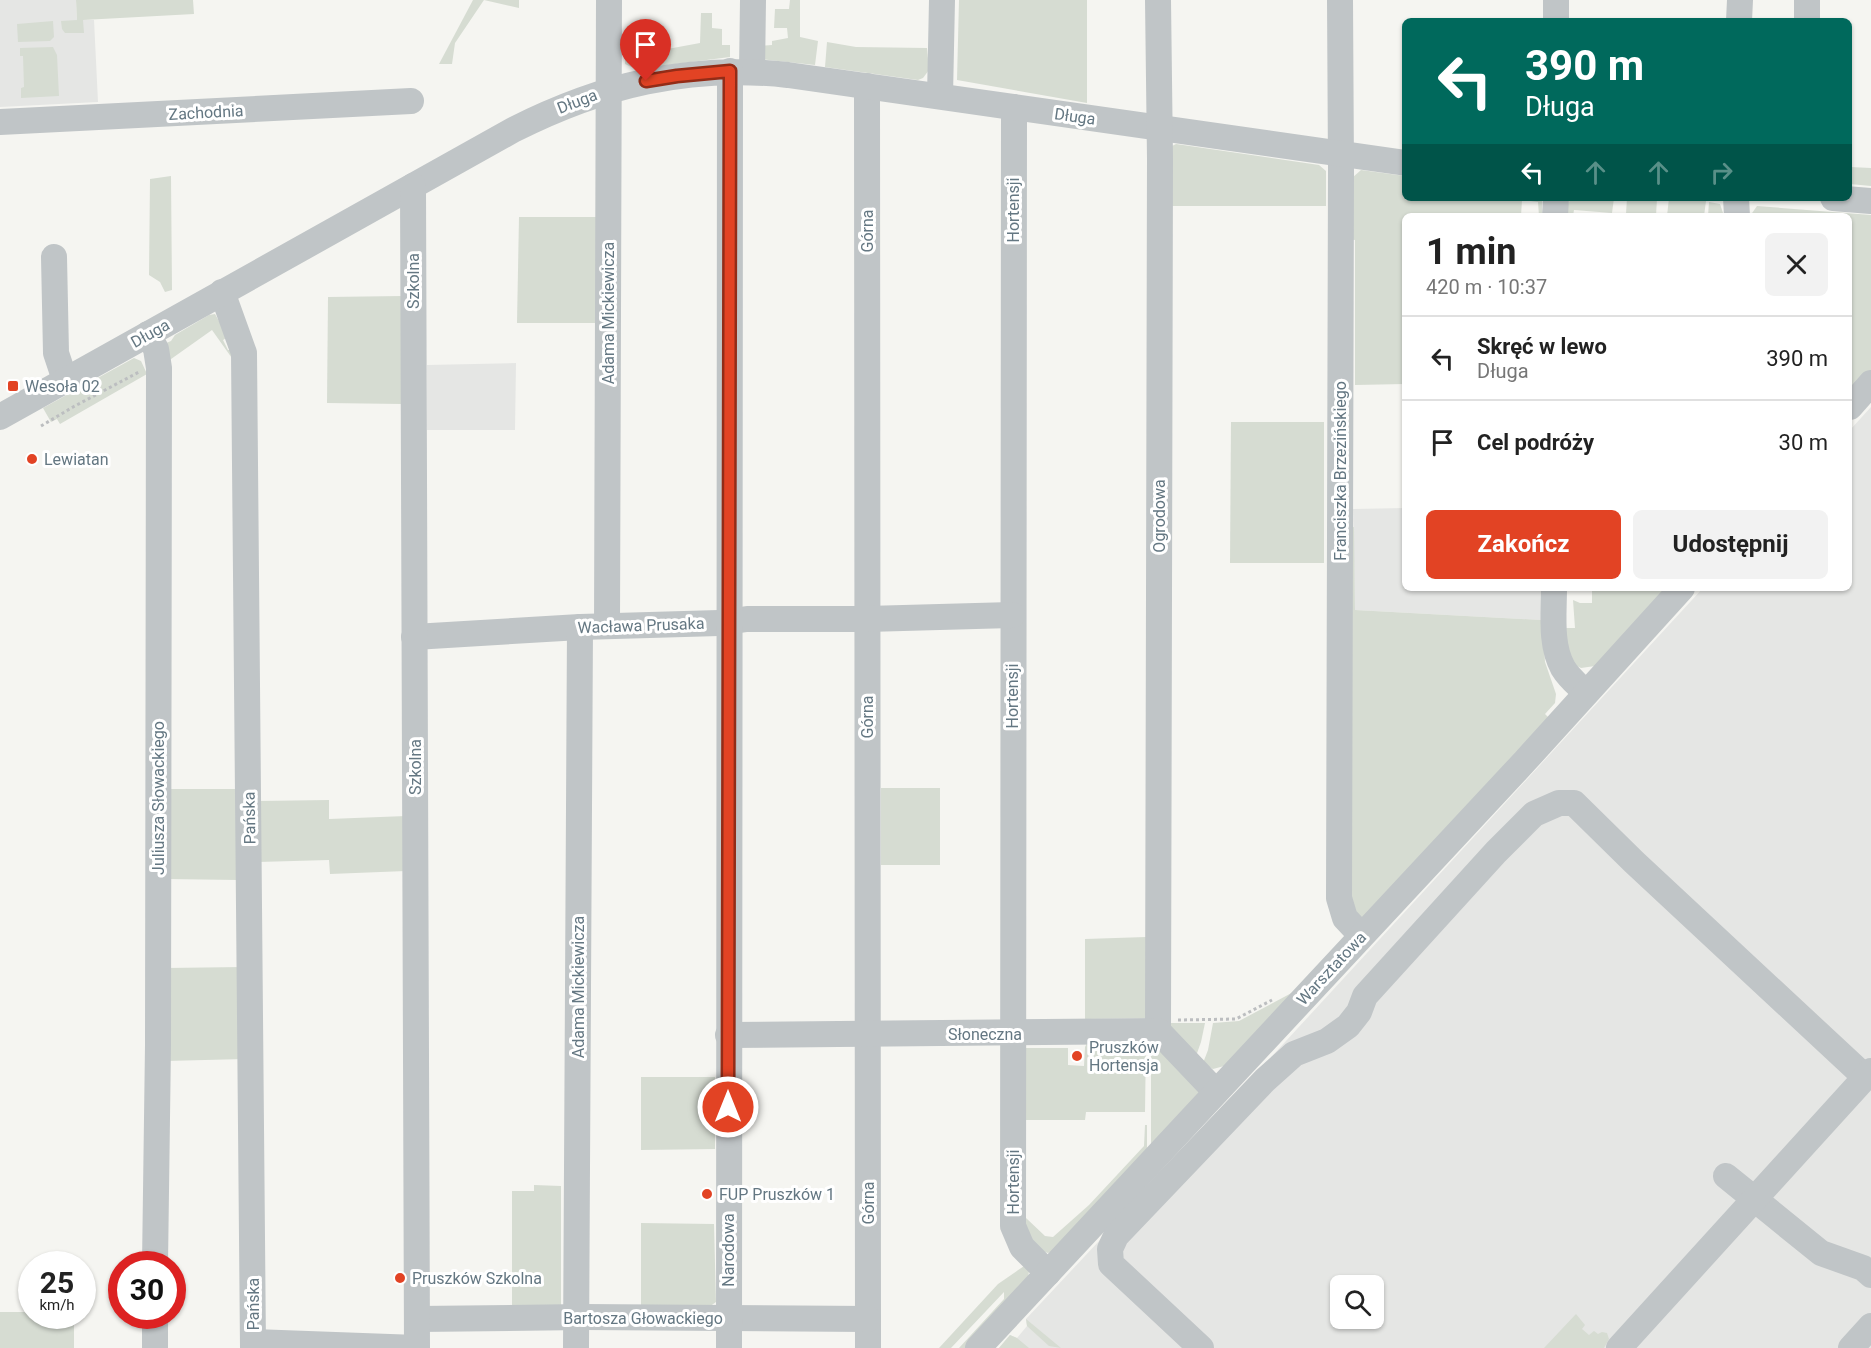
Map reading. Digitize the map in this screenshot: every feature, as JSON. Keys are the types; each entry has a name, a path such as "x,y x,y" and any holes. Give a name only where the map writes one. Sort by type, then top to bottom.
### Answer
{"street":[{"name":"Adama Mickiewicza","path":"607,626 609,0"},
{"name":"Narodowa","path":"729,1348 729,621 741,71 753,0"},
{"path":"939,96 942,0"},
{"name":"Ogrodowa","path":"1158,0 1168,1026"},
{"name":"Franciszka Brzezińskiego","path":"1340,0 1339,898 1345,918 1361,935"},
{"path":"1556,0 1556,18"},
{"path":"1739,18 1740,0"},
{"path":"1807,0 1807,18"},
{"name":"Długa","path":"0,417 542,116 608,90 677,76 741,71 867,86 1402,162"},
{"name":"Górna","path":"867,86 868,1348"},
{"name":"Zachodnia","path":"0,122 411,101"},
{"name":"Hortensji","path":"1014,107 1012,615 1014,1231 1022,1247 1048,1273"},
{"name":"Szkolna","path":"413,186 417,1348"},
{"path":"1852,200 1871,201"},
{"path":"54,257 56,353 65,380"},
{"name":"Pańska","path":"222,292 244,353 253,1345"},
{"name":"Juliusza Słowackiego","path":"148,334 156,349 159,368 158,1045 155,1251"},
{"path":"1852,404 1871,383"},
{"path":"1554,591 1558,654 1567,674 1586,693"},
{"name":"Warsztatowa","path":"978,1348 1525,761 1679,591"},
{"name":"Wacława Prusaka","path":"414,637 747,619 867,619 1012,615"},
{"name":"Adama Mickiewicza","path":"576,1348 580,627"},
{"path":"1200,1348 1111,1264 1110,1249 1116,1236 1265,1080 1294,1054 1327,1041 1348,1026 1359,1012 1365,996 1496,852 1534,814 1559,803 1574,803 1634,862 1868,1074 1619,1348"},
{"path":"1168,1026 1216,1092"},
{"name":"Słoneczna","path":"728,1035 1013,1034 1168,1026"},
{"path":"1726,1176 1821,1254 1863,1268 1871,1275"},
{"name":"Bartosza Głowackiego","path":"418,1319 868,1318"},
{"path":"1851,1348 1871,1326"},
{"path":"155,1329 155,1348"},
{"path":"253,1345 417,1348"}],"path":[{"path":"41,426 141,371"},
{"path":"1168,1026 1236,1018 1277,998"}],"shaded area":[{"path":"0,0 76,0 77,20 94,20 98,102 0,107"},
{"path":"76,0 193,0 194,14 83,20 84,33 65,33 61,21 77,20"},
{"path":"473,0 484,0 455,43 452,64 439,64"},
{"path":"484,0 519,0 519,8"},
{"path":"790,0 800,0 800,37 818,41 815,65 759,59 759,46 772,45 772,41 788,38 787,28 774,28 775,9 789,9"},
{"path":"959,0 1087,0 1087,103 957,80"},
{"path":"701,13 712,13 712,28 722,29 722,45 730,45 730,57 636,69 625,64 625,47 635,55 700,43"},
{"path":"53,21 54,37 50,41 18,42 17,24"},
{"path":"827,42 856,47 927,48 929,70 923,78 918,80 825,67"},
{"path":"53,47 57,55 59,96 21,98 21,88 24,87 23,56 20,56 20,48"},
{"path":"1176,144 1319,165 1326,171 1326,206 1170,206 1172,146"},
{"path":"1852,167 1871,168 1871,186 1852,184"},
{"path":"1361,170 1402,176 1402,201 1522,201 1521,213 1402,213 1402,384 1355,385 1355,240 1348,239 1352,178"},
{"path":"171,176 172,290 165,292 160,282 149,275 150,179"},
{"path":"1530,201 1542,201 1542,213 1539,213 1538,202"},
{"path":"1570,201 1614,201 1612,213 1574,210 1574,213 1564,213"},
{"path":"1627,201 1657,201 1656,213 1626,213"},
{"path":"1669,201 1706,201 1704,213 1667,213"},
{"path":"1709,202 1720,204 1723,213 1708,213"},
{"path":"1757,206 1846,213 1752,213"},
{"path":"1852,214 1871,215 1871,370 1852,391"},
{"path":"519,217 597,217 596,323 517,323"},
{"path":"402,296 402,404 327,403 328,297"},
{"path":"215,314 228,337 223,340 228,350 234,350 234,361 212,330 164,364 164,344 209,315"},
{"path":"134,358 141,361 147,374 60,424 57,419 51,422 43,408"},
{"path":"516,363 515,430 427,430 427,365"},
{"path":"1871,407 1871,1348 999,1348 1010,1335 1017,1338 1027,1326 1026,1319 1274,1054 1700,591 1852,591 1852,428"},
{"path":"1231,422 1324,422 1324,563 1230,563"},
{"path":"1402,508 1402,591 1541,591 1542,620 1355,610 1353,509"},
{"path":"1354,527 1355,610 1542,620 1545,662 1556,694 1555,703 1545,714 1549,718 1366,916 1360,918 1350,912 1346,529"},
{"path":"1592,591 1666,591 1595,666 1581,668 1573,664 1560,628 1575,628 1573,600 1580,603 1592,603"},
{"path":"881,788 940,788 940,865 881,865"},
{"path":"167,789 243,789 238,880 166,879"},
{"path":"329,800 329,819 406,816 406,871 330,874 329,860 258,862 258,801"},
{"path":"1146,937 1146,1018 1085,1019 1085,939"},
{"path":"243,967 245,1059 165,1061 166,968"},
{"path":"1299,989 1228,1065 1213,1069 1203,1063 1213,1023 1239,1021"},
{"path":"1169,1023 1205,1023 1196,1056 1174,1033"},
{"path":"1146,1040 1145,1112 1086,1112 1085,1120 1026,1120 1025,1048 1068,1048 1068,1065 1084,1066 1085,1047 1088,1041"},
{"path":"1151,1040 1199,1090 1199,1094 1151,1149"},
{"path":"641,1077 715,1077 715,1149 641,1150"},
{"path":"1145,1125 1147,1125 1147,1152 1056,1250 1048,1253 1036,1249 1020,1213 1026,1211 1026,1218 1045,1236 1053,1237 1089,1205 1144,1146"},
{"path":"534,1185 561,1186 561,1306 512,1308 512,1191 534,1191"},
{"path":"641,1223 714,1224 716,1302 709,1307 641,1308"},
{"path":"1027,1264 1028,1278 967,1348 959,1348 1004,1299 1004,1292 951,1348 939,1348 998,1284"},
{"path":"0,1312 18,1312 18,1329 74,1329 74,1348 0,1348"},
{"path":"1576,1314 1585,1325 1582,1329 1589,1335 1594,1331 1598,1334 1607,1333 1609,1339 1604,1348 1544,1348"},
{"path":"1026,1319 1061,1348 1049,1346 1027,1326"},
{"path":"1010,1335 1017,1338 1029,1348 999,1348"}],"place":[{"name":"Wesoła 02","path":"13,386"},
{"name":"Lewiatan","path":"32,459"},
{"name":"Pruszków Hortensja","path":"1077,1056"},
{"name":"FUP Pruszków 1","path":"707,1194"},
{"name":"Pruszków Szkolna","path":"400,1278"}],"route":[{"path":"646,81 730,71 728,1107"}]}
